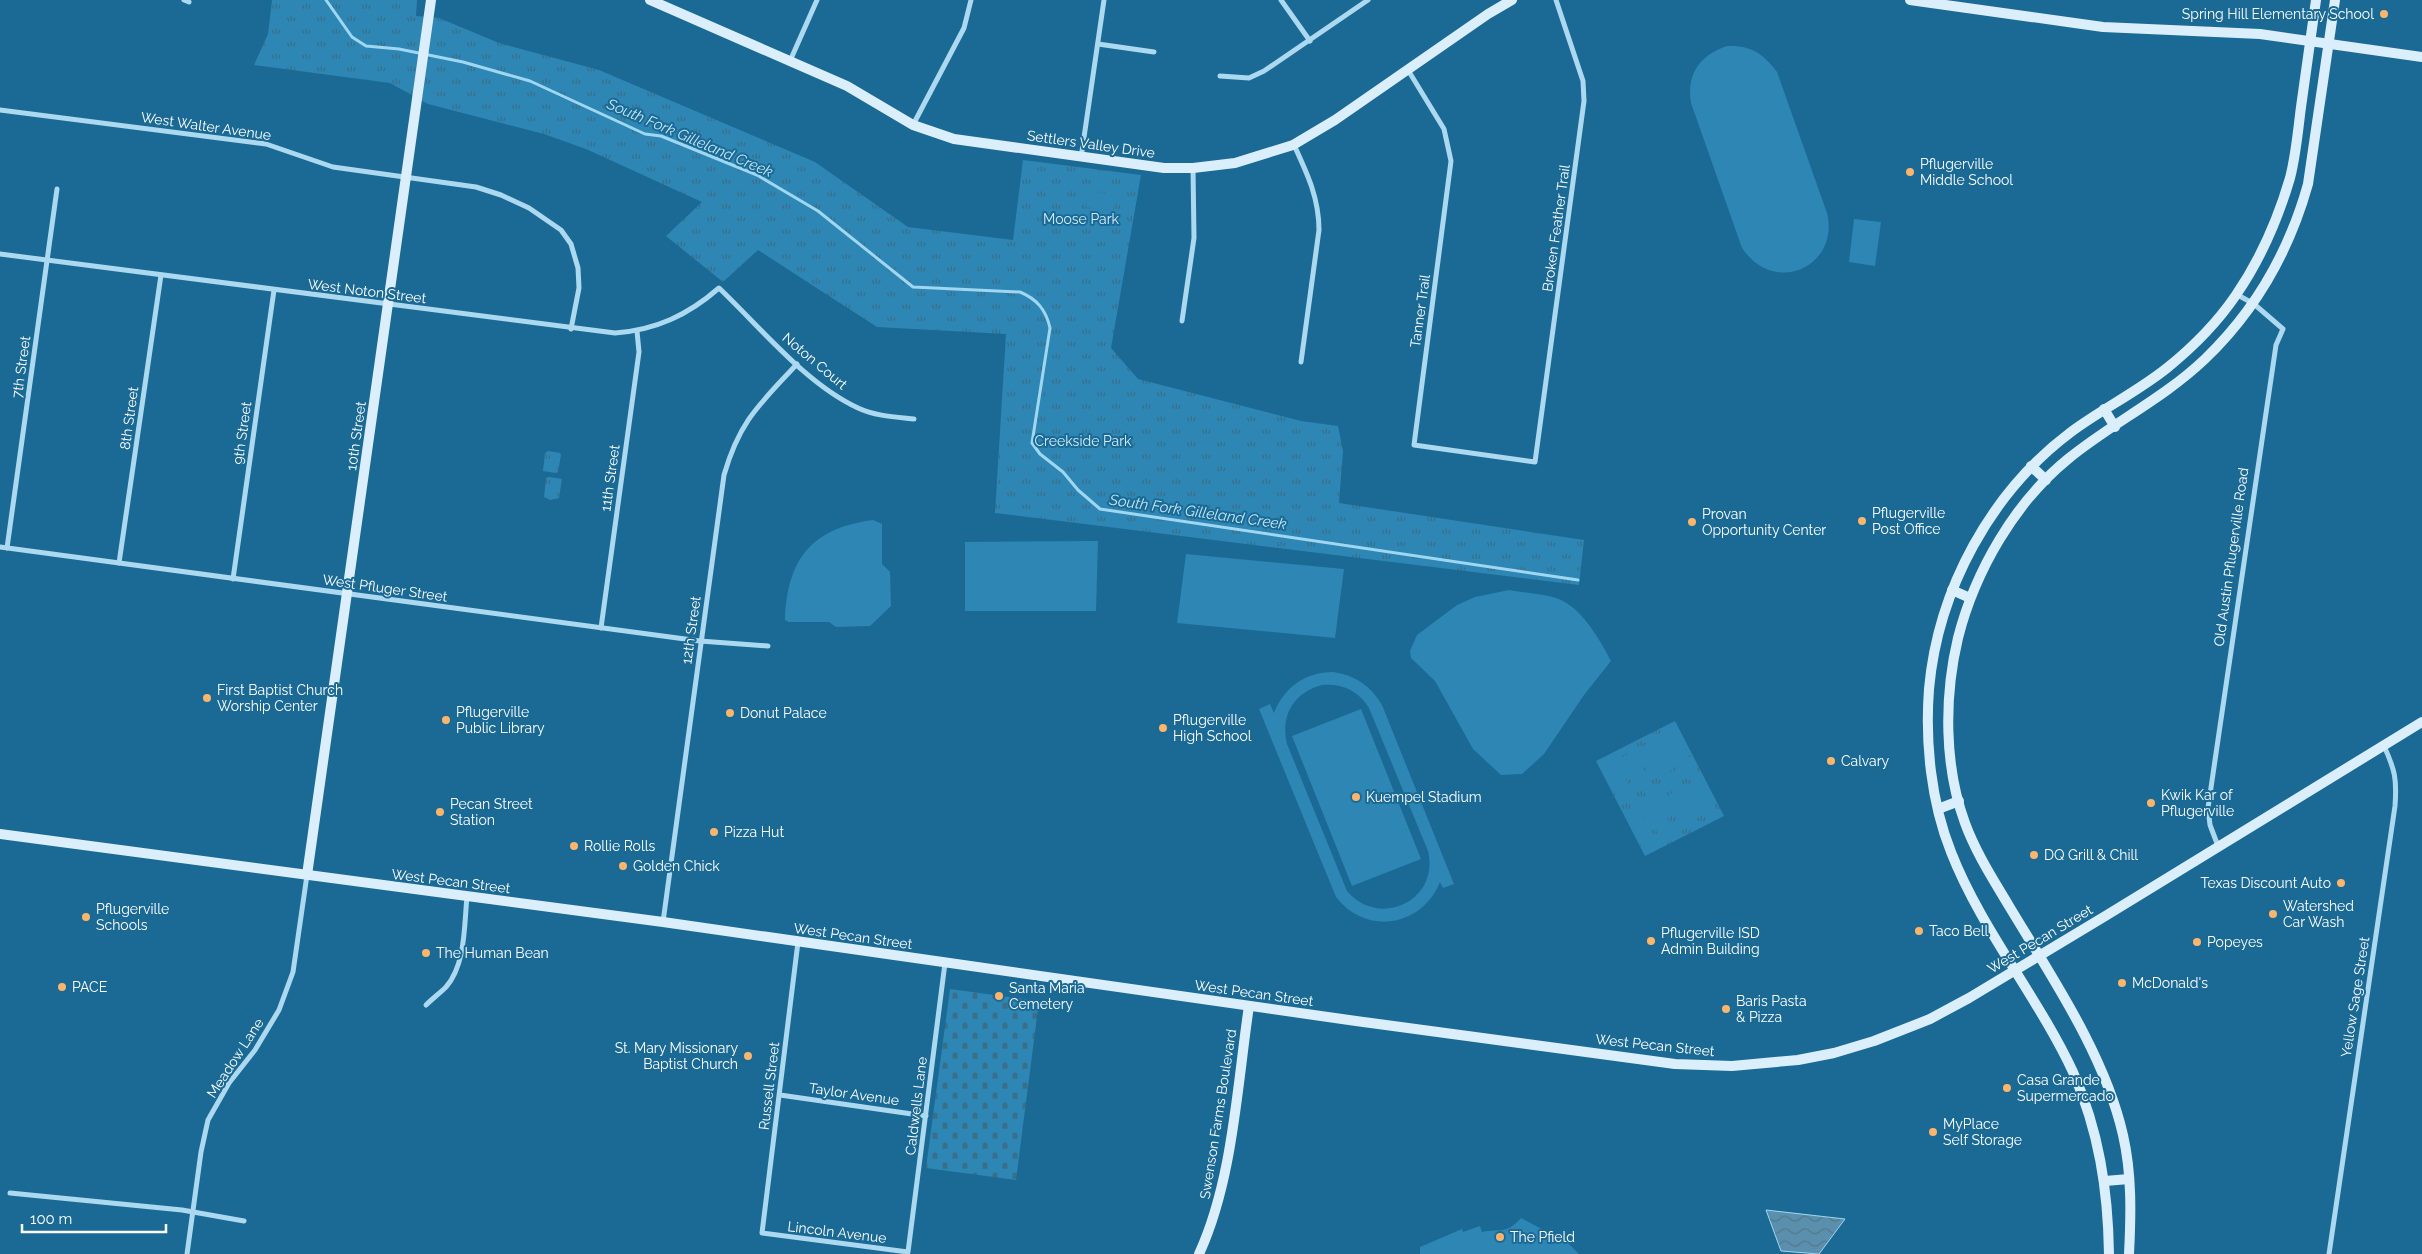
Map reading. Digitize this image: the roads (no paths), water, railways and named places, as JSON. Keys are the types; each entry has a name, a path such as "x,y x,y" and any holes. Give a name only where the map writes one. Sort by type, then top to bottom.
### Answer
{"main road":[{"name":"10th Street","path":"307,875 431,0"},
{"name":"Settlers Valley Drive","path":"656,1 847,86 913,126 954,139 1081,158 1164,168 1193,168 1235,163 1294,145 1335,120 1488,14 1512,0"},
{"path":"1910,0 2103,27 2214,31 2307,40 2422,57"},
{"path":"2110,1254 2105,1181 2098,1142 2073,1073 2053,1032 1960,874 1948,844 1938,809 1930,758 1929,689 1940,630 1952,590 1984,527 2031,466 2074,430 2165,370 2192,346 2214,324 2258,260 2290,177 2307,40 2316,0"},
{"path":"2129,1254 2131,1220 2129,1179 2123,1136 2107,1087 2076,1021 1980,857 1959,801 1950,749 1950,688 1958,637 1970,598 1999,541 2020,511 2046,480 2067,460 2180,382 2206,359 2254,304 2273,273 2300,212 2312,162 2331,44 2335,0"},
{"path":"2104,410 2115,427"},
{"path":"2031,466 2046,480"},
{"path":"1952,590 1970,598"},
{"name":"West Pecan Street","path":"0,834 663,922 1249,1006 1675,1064 1732,1066 1798,1060 1834,1053 1874,1041 1930,1019 2016,969 2422,722"},
{"path":"1938,809 1959,801"},
{"name":"Swenson Farms Boulevard","path":"1199,1254 1218,1204 1225,1171 1249,1006"},
{"path":"2105,1181 2129,1179"}],"street":[{"path":"790,61 817,0"},
{"path":"913,126 964,28 971,0"},
{"path":"1081,158 1104,0"},
{"path":"1282,0 1310,41"},
{"path":"1220,76 1249,78 1264,71 1368,0"},
{"name":"Broken Feather Trail","path":"1535,462 1584,101 1581,73 1556,0"},
{"path":"1098,44 1154,52"},
{"name":"Tanner Trail","path":"1408,70 1444,128 1451,161 1414,445 1535,462"},
{"name":"West Walter Avenue","path":"0,110 266,144 333,168 476,187 493,192 529,208 561,230 572,244 578,268 578,288 570,329"},
{"path":"1294,145 1313,188 1319,215 1319,230 1301,362"},
{"path":"1182,321 1194,238 1193,168"},
{"name":"7th Street","path":"7,548 57,189"},
{"name":"West Noton Street","path":"0,254 570,329 615,333 637,332 681,316 702,303 720,288"},
{"name":"8th Street","path":"119,564 161,275"},
{"name":"Noton Court","path":"720,288 797,364 830,393 859,409 884,416 914,419"},
{"name":"9th Street","path":"233,579 274,290"},
{"name":"Old Austin Pflugerville Road","path":"2218,846 2210,825 2208,808 2276,345 2283,329 2254,304 2236,294"},
{"name":"11th Street","path":"601,628 639,352 637,332"},
{"name":"12th Street","path":"663,922 724,475 731,451 741,429 755,409 797,364"},
{"name":"West Pfluger Street","path":"0,548 700,641 768,646"},
{"name":"Yellow Sage Street","path":"2329,1254 2395,806 2396,785 2394,769 2384,746"},
{"name":"Meadow Lane","path":"187,1254 201,1152 208,1120 228,1084 255,1050 279,1010 293,972 307,875"},
{"path":"426,1005 446,986 456,972 460,958 467,897"},
{"name":"Russell Street","path":"762,1233 798,942"},
{"name":"Caldwells Lane","path":"908,1252 945,963"},
{"name":"Taylor Avenue","path":"780,1095 926,1116"},
{"path":"10,1193 193,1212 244,1221"},
{"name":"Lincoln Avenue","path":"762,1233 908,1252"}],"water":[{"path":"1766,1210 1845,1219 1819,1254 1781,1251"}],"waterway":[{"name":"South Fork Gilleland Creek","path":"326,0 352,37 366,46 399,49 463,62 530,81 645,134 661,136 757,175 818,211 913,287 1020,292 1031,298 1040,306 1050,328 1032,443 1040,454 1063,472 1078,490 1100,509 1578,580"}],"place":[{"name":"Spring Hill Elementary School","path":"2384,14"},
{"name":"Pflugerville Middle School","path":"1910,172"},
{"name":"Pflugerville Post Office","path":"1862,521"},
{"name":"Provan Opportunity Center","path":"1692,522"},
{"name":"First Baptist Church Worship Center","path":"207,698"},
{"name":"Donut Palace","path":"730,713"},
{"name":"Pflugerville Public Library","path":"446,720"},
{"name":"Pflugerville High School","path":"1163,728"},
{"name":"Calvary","path":"1831,761"},
{"name":"Kuempel Stadium","path":"1356,797"},
{"name":"Kwik Kar of Pflugerville","path":"2151,803"},
{"name":"Pecan Street Station","path":"440,812"},
{"name":"Pizza Hut","path":"714,832"},
{"name":"Rollie Rolls","path":"574,846"},
{"name":"DQ Grill & Chill","path":"2034,855"},
{"name":"Golden Chick","path":"623,866"},
{"name":"Texas Discount Auto","path":"2341,883"},
{"name":"Watershed Car Wash","path":"2273,914"},
{"name":"Pflugerville Schools","path":"86,917"},
{"name":"Taco Bell","path":"1919,931"},
{"name":"Pflugerville ISD Admin Building","path":"1651,941"},
{"name":"Popeyes","path":"2197,942"},
{"name":"The Human Bean","path":"426,953"},
{"name":"McDonald's","path":"2122,983"},
{"name":"PACE","path":"62,987"},
{"name":"Santa Maria Cemetery","path":"999,996"},
{"name":"Baris Pasta & Pizza","path":"1726,1009"},
{"name":"St. Mary Missionary Baptist Church","path":"748,1056"},
{"name":"Casa Grande Supermercado","path":"2007,1088"},
{"name":"MyPlace Self Storage","path":"1933,1132"},
{"name":"The Pfield","path":"1500,1237"}],"park label":[{"name":"Moose Park","path":"1081,219"},
{"name":"Creekside Park","path":"1083,441"}]}
